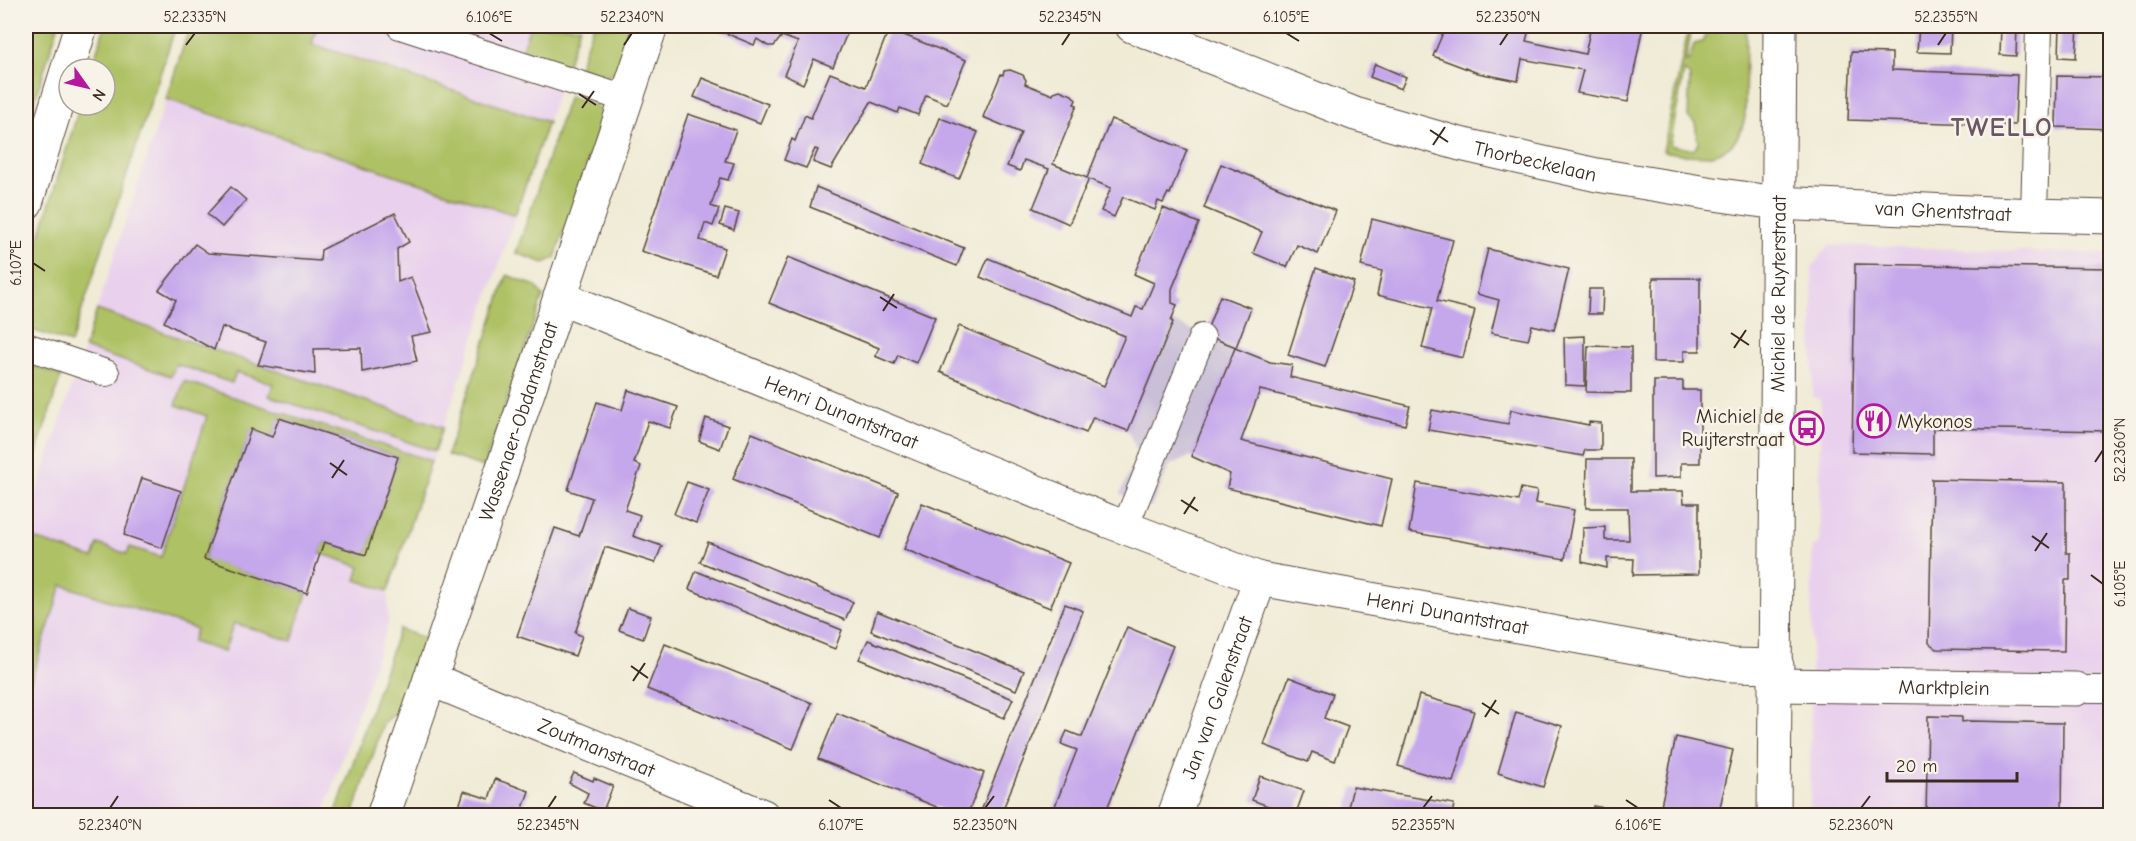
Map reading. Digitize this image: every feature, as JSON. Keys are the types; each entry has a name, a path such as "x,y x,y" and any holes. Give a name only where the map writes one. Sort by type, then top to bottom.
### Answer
{"street":[{"path":"26,202 81,26"},
{"name":"Wassenaer-Obdamstraat","path":"382,816 651,26"},
{"name":"Thorbeckelaan","path":"1132,26 1178,34 1324,102 1421,134 1586,172 1777,203"},
{"name":"Michiel de Ruyterstraat","path":"1774,816 1780,26"},
{"name":"van Ghentstraat","path":"1777,203 2034,215 2110,216"},
{"name":"Henri Dunantstraat","path":"560,297 1125,527 1260,579 1733,665 1776,675"},
{"name":"Jan van Galenstraat","path":"1174,816 1260,579"},
{"name":"Marktplein","path":"1776,675 2076,688"},
{"name":"Zoutmanstraat","path":"430,679 763,816"}],"lane":[{"path":"400,26 626,99"},
{"path":"2034,215 2039,26"},
{"path":"1125,527 1202,337"},
{"path":"26,346 106,373"},
{"name":"Marktplein","path":"2076,688 2110,689"}],"shaded area":[{"path":"190,26 580,26 388,591 388,624 323,815 26,816 26,525"},
{"path":"1829,245 2110,254 2110,815 1810,816 1812,549 1819,542 1820,500 1820,399 1813,397 1812,267"},
{"path":"1136,307 1271,362 1230,475 1190,457 1170,465 1151,507 1120,494 1138,453 1128,431 1093,417"}],"green space":[{"path":"26,26 58,26 26,128"},
{"path":"105,26 176,26 71,343 26,328 26,281 76,117 117,117 117,57 95,57"},
{"path":"190,26 317,26 312,44 548,122 515,215 166,99"},
{"path":"530,26 534,28 536,26 580,26 567,65 522,50"},
{"path":"593,26 634,26 618,74 607,76 579,67"},
{"path":"1689,26 1692,26 1686,61 1690,59 1694,44 1702,42 1710,26 1746,26 1745,117 1733,143 1725,150 1703,156 1663,151","holes":["1684,71 1690,76 1688,117 1695,123 1698,143 1694,150 1670,145"]},
{"path":"569,96 597,106 604,114 555,258 544,263 516,253"},
{"path":"507,275 536,286 543,296 484,467 447,455"},
{"path":"97,310 443,427 435,451 269,396 273,384 236,372 232,383 176,364 171,376 84,348"},
{"path":"26,363 61,376 26,485"},
{"path":"184,381 431,461 388,591 356,580 360,567 320,553 324,542 366,554 398,457 280,418 272,437 251,430 204,558 307,593 292,641 234,623 224,652 192,642 196,629 62,585 26,695 26,536 93,558 98,544 127,554 130,547 161,557 207,416 176,405"},
{"path":"399,629 425,638 401,710 384,722 353,815 335,815"}],"building":[{"path":"717,26 850,26 833,67 814,59 803,84 784,75 798,42 782,36 774,46 768,46 757,39 754,45 716,29"},
{"path":"1446,26 1530,26 1526,41 1585,54 1591,26 1643,26 1628,102 1577,93 1583,70 1522,59 1518,81 1478,73 1433,56"},
{"path":"1919,26 1951,26 1950,53 1917,52"},
{"path":"2001,26 2017,26 2016,56 2000,55"},
{"path":"2060,26 2078,26 2076,58 2059,57"},
{"path":"889,29 966,60 947,104 926,95 918,115 900,108 898,113 871,102 831,169 813,162 818,150 815,149 806,168 784,160 792,139 795,141 805,115 811,118 830,73 866,87"},
{"path":"1851,52 1892,53 1892,70 2017,75 2015,125 1848,120"},
{"path":"1375,64 1406,77 1401,89 1370,77"},
{"path":"1010,70 1023,75 1026,80 1025,84 1053,95 1054,92 1060,90 1072,95 1076,100 1074,104 1077,105 1053,164 1087,178 1111,119 1187,150 1170,194 1168,193 1163,203 1158,201 1155,210 1123,197 1114,217 1101,211 1111,188 1089,179 1069,224 1033,208 1049,169 1024,160 1020,171 1007,166 1021,133 983,117 1001,74"},
{"path":"2057,76 2110,77 2110,129 2056,127"},
{"path":"702,78 768,104 760,123 694,97"},
{"path":"688,114 736,130 725,161 734,163 728,180 720,178 711,206 719,209 713,226 705,223 700,240 725,248 716,275 641,251"},
{"path":"940,118 978,132 959,179 922,164"},
{"path":"1221,164 1336,211 1318,254 1297,245 1287,267 1253,253 1262,232 1204,208"},
{"path":"231,187 246,200 222,227 207,214"},
{"path":"816,187 964,248 957,266 810,207"},
{"path":"1163,208 1199,223 1172,289 1172,303 1177,305 1171,321 1173,322 1128,431 1093,417 1086,433 940,372 959,326 1104,386 1125,336 980,277 988,258 1132,317 1136,307 1143,309 1154,283 1134,274"},
{"path":"725,209 739,213 734,230 720,225"},
{"path":"395,213 409,242 397,249 398,282 411,277 432,332 411,336 417,361 362,372 361,348 314,349 315,374 258,365 266,342 222,327 214,350 164,322 176,300 159,290 195,244 208,253 320,261 321,250"},
{"path":"1372,219 1453,240 1437,301 1475,310 1463,358 1422,348 1432,308 1377,295 1382,271 1361,266"},
{"path":"1488,249 1569,269 1554,330 1532,325 1528,340 1491,333 1499,300 1477,294"},
{"path":"788,257 935,317 916,363 898,355 894,364 875,356 879,348 769,303"},
{"path":"1855,264 2110,268 2110,431 1933,428 1933,454 1852,452"},
{"path":"1316,268 1354,282 1325,367 1288,355"},
{"path":"1653,278 1700,278 1700,351 1684,351 1684,362 1653,362"},
{"path":"1589,289 1603,289 1602,314 1588,314"},
{"path":"1220,296 1251,308 1236,347 1205,335"},
{"path":"1585,336 1585,386 1565,385 1564,337"},
{"path":"1588,346 1631,347 1631,393 1586,392"},
{"path":"1235,348 1270,362 1292,365 1290,377 1410,406 1405,425 1260,390 1241,441 1392,479 1381,526 1227,488 1230,474 1191,456"},
{"path":"1654,381 1683,381 1683,390 1700,390 1700,463 1681,463 1681,477 1653,478"},
{"path":"628,390 678,407 670,428 648,421 634,463 641,466 625,510 640,515 633,536 662,546 655,563 605,547 575,633 582,636 575,656 517,636 555,528 579,536 592,498 568,490 597,402 622,410"},
{"path":"1432,410 1508,424 1511,410 1589,425 1589,422 1601,423 1601,450 1585,450 1583,456 1428,430"},
{"path":"279,418 398,457 366,555 324,542 307,593 204,559 251,429 272,437"},
{"path":"706,418 728,426 720,449 699,441"},
{"path":"752,433 898,492 880,538 733,479"},
{"path":"1587,459 1631,459 1631,491 1683,491 1684,503 1699,503 1699,574 1633,575 1634,559 1607,558 1607,568 1582,562 1583,528 1605,527 1605,540 1629,540 1628,508 1586,508"},
{"path":"142,478 181,491 162,548 124,535"},
{"path":"1932,479 2066,482 2066,553 2070,553 2070,580 2065,580 2064,651 1937,649 1929,643"},
{"path":"687,482 709,490 696,523 674,514"},
{"path":"1417,483 1518,501 1521,488 1537,491 1535,503 1574,510 1565,559 1409,532"},
{"path":"922,503 1069,563 1050,608 904,549"},
{"path":"708,542 853,602 845,620 700,562"},
{"path":"696,571 842,630 835,649 689,589"},
{"path":"1065,604 1083,611 1040,720 1000,816 979,816"},
{"path":"628,608 651,616 643,639 619,630"},
{"path":"877,611 1024,671 1016,690 871,631"},
{"path":"1127,627 1173,646 1104,816 1051,816 1077,750 1061,744 1067,731 1082,737"},
{"path":"868,640 1013,699 1004,718 859,659"},
{"path":"665,644 812,703 793,749 647,689"},
{"path":"1289,677 1333,694 1324,718 1348,727 1335,761 1312,752 1308,762 1264,745"},
{"path":"1419,695 1474,711 1453,782 1398,766"},
{"path":"1516,712 1562,726 1543,787 1498,773"},
{"path":"837,713 984,773 967,816 959,816 818,759"},
{"path":"1928,716 1962,717 1962,722 2063,723 2062,816 1926,816"},
{"path":"1676,737 1733,750 1718,816 1686,816 1660,810"},
{"path":"574,773 613,786 603,811 584,803 588,793 569,783"},
{"path":"1260,776 1304,791 1295,816 1252,800"},
{"path":"495,779 529,791 522,811 515,809 513,816 456,816 464,791 489,799"},
{"path":"1353,787 1454,804 1452,816 1346,816"},
{"path":"1593,806 1639,814 1639,816 1592,816"}],"place":[{"name":"Mykonos","path":"1874,421"},
{"name":"Michiel de Ruijterstraat","path":"1807,428"}],"district":[{"name":"TWELLO","path":"2002,127"}]}
